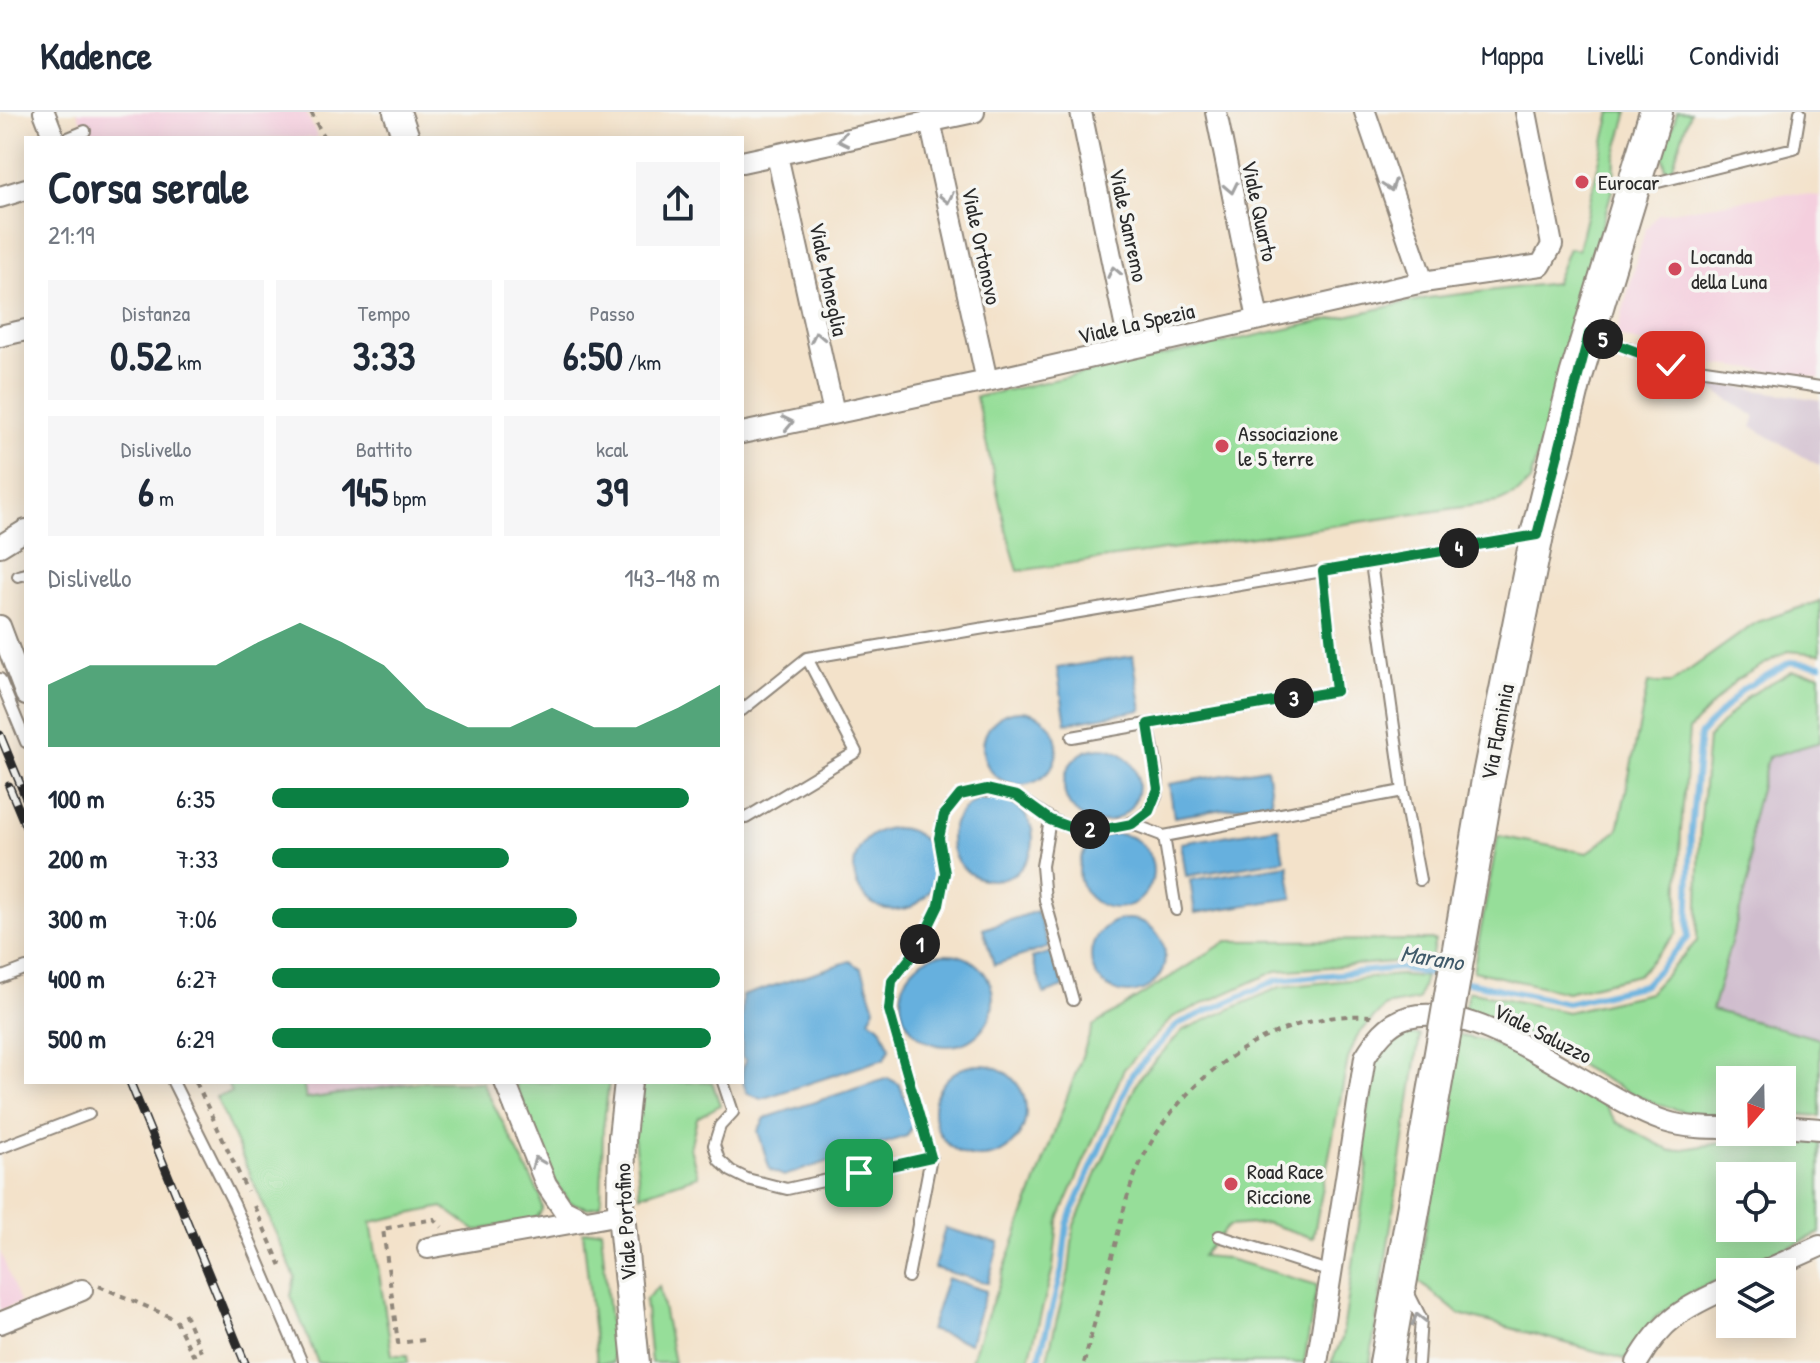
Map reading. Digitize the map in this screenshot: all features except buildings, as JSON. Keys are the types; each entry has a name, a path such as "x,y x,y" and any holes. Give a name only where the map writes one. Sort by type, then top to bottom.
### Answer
{"main road":[{"name":"Via Flaminia","path":"1386,1363 1488,780 1537,535 1589,334 1656,112"}],"street":[{"path":"44,112 53,136"},
{"path":"744,162 974,112"},
{"name":"Viale Sanremo","path":"1081,112 1130,348"},
{"name":"Viale Quarto","path":"1216,112 1258,319"},
{"path":"1365,112 1423,282"},
{"name":"Viale La Spezia","path":"744,433 834,413 946,396 987,381 1423,282 1541,265 1552,245 1526,112"},
{"name":"Viale Ortonovo","path":"930,121 987,381"},
{"name":"Viale Moneglia","path":"777,155 834,413"},
{"path":"0,197 24,190"},
{"path":"0,336 24,330"},
{"path":"0,546 24,531"},
{"path":"0,626 24,690"},
{"name":"Viale Saluzzo","path":"1407,1017 1437,1016 1487,1028 1633,1108 1665,1121 1698,1129 1716,1128"},
{"path":"1317,1363 1365,1057 1380,1033 1407,1017"},
{"path":"506,1084 546,1184 563,1209 585,1220"},
{"name":"Viale Portofino","path":"628,1084 622,1137 621,1214 636,1363"},
{"path":"1796,1127 1820,1129"},
{"path":"428,1248 621,1214"},
{"path":"1793,1258 1820,1246"},
{"path":"0,1323 82,1290"},
{"path":"1637,1363 1664,1324 1695,1302 1716,1293"}],"lane":[{"path":"1632,189 1794,148 1800,112"},
{"path":"73,136 85,131"},
{"path":"1589,334 1671,365 1820,387"},
{"path":"744,708 807,658 1537,535"},
{"path":"1371,563 1403,791 1420,880"},
{"path":"1072,737 1336,691 1323,571"},
{"path":"744,818 856,752 807,658"},
{"path":"0,679 24,737"},
{"path":"908,1277 931,1157 889,1010 892,981 918,948 939,905 945,873 939,838 944,815 960,795 987,789 1017,796 1050,820 1069,827 1101,830 1132,824 1149,811 1158,789 1148,724"},
{"path":"1132,824 1164,836 1403,791"},
{"path":"1050,820 1042,866 1045,900 1073,1000"},
{"path":"1164,836 1176,910"},
{"path":"0,978 24,969"},
{"path":"174,1084 234,1204 302,1363"},
{"path":"724,1084 733,1112 720,1126 714,1145 719,1160 747,1179 787,1189 931,1157"},
{"path":"0,1148 89,1114"},
{"path":"1219,1236 1331,1272"},
{"path":"1401,1277 1421,1318 1418,1363"}],"path":[{"path":"311,112 323,136"},
{"path":"1084,1363 1134,1176 1154,1137 1191,1088 1225,1059 1291,1026 1355,1015 1407,1017"},
{"path":"197,1084 214,1120"},
{"path":"424,1340 398,1343 383,1229 434,1219 458,1243"},
{"path":"82,1290 96,1285 175,1319 193,1355 201,1352 184,1312"}],"shaded area":[{"path":"77,112 306,112 317,136 87,136"},
{"path":"1789,193 1820,196 1820,378 1715,364 1616,336 1645,230 1658,214"},
{"path":"1698,381 1820,400 1820,466 1752,427 1756,417"},
{"path":"1820,742 1820,1039 1712,1010 1750,875 1751,824 1768,757"},
{"path":"303,1084 407,1084 306,1099"},
{"path":"0,1251 20,1303 0,1310"}],"green space":[{"path":"1611,112 1628,112 1615,157 1614,183 1530,481 1518,493 1498,502 1018,571 976,397 1428,298 1555,283 1569,248 1578,250"},
{"path":"1677,112 1690,112 1671,172 1666,170 1663,157"},
{"path":"1820,601 1820,654 1788,651 1736,680 1689,730 1677,933 1638,975 1567,992 1473,971 1498,836 1587,853 1618,830 1648,683 1671,683 1757,622"},
{"path":"1792,671 1820,674 1820,742 1768,757 1751,824 1750,875 1712,1010 1820,1039 1820,1116 1796,1114 1796,1066 1716,1066 1716,1115 1700,1114 1642,1098 1505,1024 1464,1010 1469,991 1567,1012 1649,993 1697,941 1700,831 1708,738 1748,696"},
{"path":"1435,940 1431,959 1276,971 1173,1017 1124,1069 1058,1221 1053,1268 1028,1363 970,1363 1093,1026 1227,941"},
{"path":"1400,975 1425,977 1418,1000 1385,1006 1357,1036 1348,1059 1313,1238 1267,1223 1228,1226 1202,1256 1225,1258 1317,1285 1304,1363 1046,1363 1069,1271 1074,1225 1139,1078 1183,1030 1280,987"},
{"path":"1397,1035 1420,1035 1370,1363 1331,1363 1342,1339 1368,1164 1363,1144 1376,1060 1384,1044"},
{"path":"1458,1035 1490,1042 1605,1105 1616,1122 1671,1151 1716,1144 1796,1146 1796,1137 1820,1141 1820,1233 1767,1258 1716,1258 1716,1281 1690,1293 1656,1317 1625,1359 1459,1314 1417,1280"},
{"path":"228,1084 303,1084 306,1099 407,1084 483,1084 541,1197 542,1209 537,1218 476,1231 443,1207 371,1222 392,1355 407,1355 408,1363 318,1363 291,1296 295,1277 216,1097 231,1093"},
{"path":"515,1084 609,1084 603,1129 601,1205 588,1208 569,1202 554,1180"},
{"path":"641,1084 713,1084 720,1105 697,1118 690,1148 698,1176 640,1195 634,1137"},
{"path":"601,1229 613,1363 597,1363 583,1232"},
{"path":"659,1286 674,1363 651,1363 645,1300"}],"water":[{"path":"1133,656 1142,710 1066,723 1057,668"},
{"path":"1020,711 1034,714 1046,722 1054,734 1057,748 1054,762 1046,774 1034,782 1020,785 1006,782 994,774 986,762 983,748 986,734 994,722 1006,714"},
{"path":"1101,748 1115,751 1127,759 1135,771 1138,785 1135,799 1127,811 1115,819 1101,822 1087,819 1075,811 1067,799 1064,785 1067,771 1075,759 1087,751"},
{"path":"1267,768 1272,801 1174,817 1169,784"},
{"path":"984,798 1000,798 1015,805 1026,816 1033,839 1030,855 1021,868 1000,880 984,880 969,873 958,862 951,847 951,831 958,816 969,805"},
{"path":"1278,827 1284,860 1186,876 1181,843"},
{"path":"887,828 903,828 918,835 929,846 936,869 933,885 924,898 903,910 887,910 872,903 861,892 854,877 854,861 861,846 872,835"},
{"path":"1116,834 1130,837 1142,845 1150,857 1153,871 1150,885 1142,897 1130,905 1116,908 1102,905 1090,897 1082,885 1079,871 1082,857 1090,845 1102,837"},
{"path":"1288,865 1293,898 1195,913 1190,880"},
{"path":"1037,911 1049,947 994,965 983,929"},
{"path":"1128,919 1142,922 1154,930 1162,942 1165,956 1162,970 1154,982 1142,990 1128,993 1114,990 1102,982 1094,970 1091,956 1094,942 1102,930 1114,922"},
{"path":"1052,952 1064,987 1044,994 1032,958"},
{"path":"947,954 965,958 979,968 989,982 993,1000 989,1018 979,1032 965,1042 947,1046 929,1042 915,1032 905,1018 901,1000 905,982 915,968 929,958"},
{"path":"850,961 862,969 875,1008 869,1019 881,1027 890,1048 884,1059 761,1099 747,1093 744,1084 744,995"},
{"path":"980,1065 998,1069 1012,1079 1022,1093 1026,1111 1022,1129 1012,1143 998,1153 980,1157 962,1153 948,1143 938,1129 934,1111 938,1093 948,1079 962,1069"},
{"path":"888,1078 900,1085 913,1125 907,1136 784,1176 770,1170 758,1131 765,1118"},
{"path":"945,1228 999,1243 988,1283 934,1268"},
{"path":"947,1278 986,1291 970,1343 930,1330"}],"waterway":[{"name":"Marano","path":"1463,981 1567,1003 1644,985 1688,938 1691,831 1700,735 1743,689 1790,662 1820,665"},
{"name":"Marano","path":"1038,1363 1062,1270 1067,1224 1132,1074 1178,1024 1278,980 1400,968 1445,977"}],"railway":[{"path":"0,735 24,793"},
{"path":"9,786 24,822"},
{"path":"131,1084 245,1363"}],"place":[{"name":"Eurocar","path":"1582,182"},
{"name":"Locanda della Luna","path":"1675,269"},
{"name":"Associazione le 5 terre","path":"1222,446"},
{"name":"Road Race Riccione","path":"1231,1184"}],"route":[{"path":"859,1173 931,1157 889,1010 892,981 918,948 939,905 945,873 939,838 944,815 960,795 987,789 1017,796 1050,820 1069,827 1101,830 1132,824 1149,811 1158,789 1148,724 1336,691 1323,571 1537,535 1589,334 1671,365"}]}
